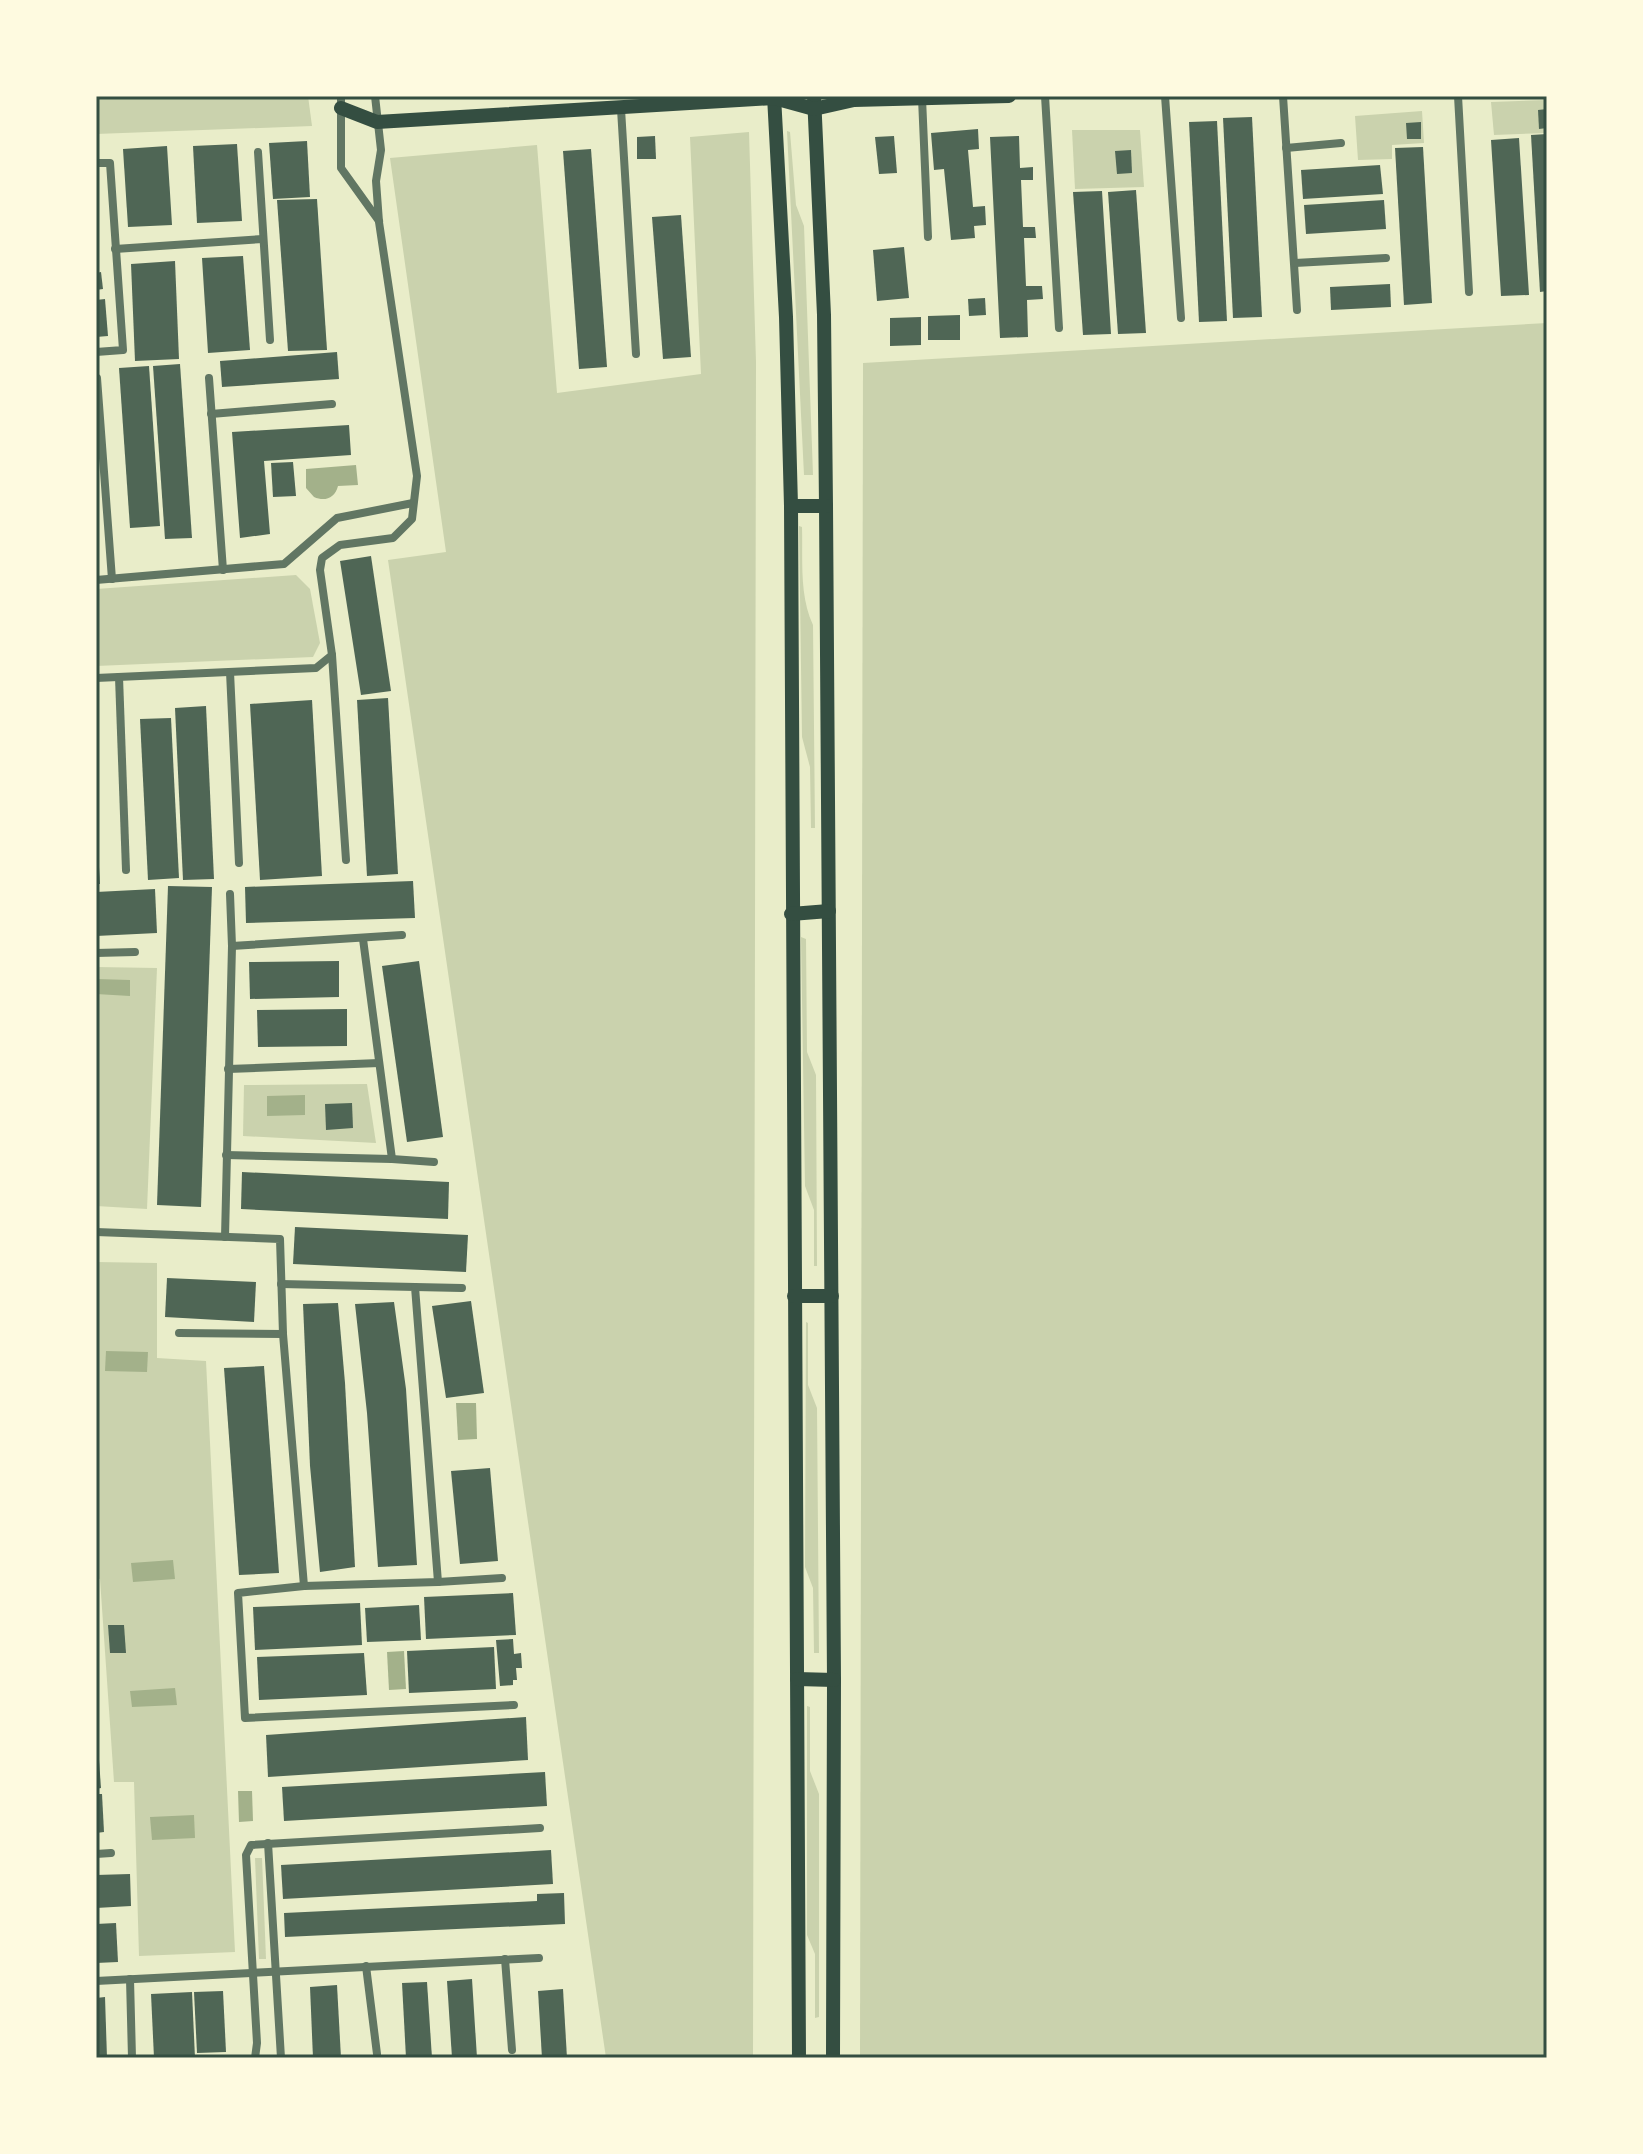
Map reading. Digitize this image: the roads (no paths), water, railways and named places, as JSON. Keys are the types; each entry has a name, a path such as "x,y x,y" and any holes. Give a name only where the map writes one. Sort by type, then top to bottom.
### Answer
{"main road":[{"path":"341,102 377,122 774,97 814,103 1009,96"},
{"path":"774,97 786,317 791,506 799,2058"},
{"path":"814,103 824,315 826,506 834,1680 833,2058"},
{"path":"791,506 826,506"},
{"path":"791,914 829,911"},
{"path":"794,1296 832,1296"},
{"path":"797,1679 834,1680"}],"street":[{"path":"346,860 332,655 320,570 322,558 340,545 393,538 412,519 417,476 379,222 376,181 381,150 375,96"},
{"path":"1045,96 1059,328"},
{"path":"1165,96 1181,318"},
{"path":"1458,96 1469,292"},
{"path":"922,98 928,237"},
{"path":"1283,100 1297,310"},
{"path":"341,102 341,168 379,222"},
{"path":"621,109 636,354"},
{"path":"1286,148 1341,143"},
{"path":"258,152 270,340"},
{"path":"96,163 110,163 123,350 96,352"},
{"path":"115,249 263,239"},
{"path":"1295,263 1386,258"},
{"path":"97,378 112,579"},
{"path":"209,378 223,570"},
{"path":"211,414 332,404"},
{"path":"96,580 284,564 337,518 413,503"},
{"path":"96,678 316,668 332,655"},
{"path":"230,672 239,863"},
{"path":"119,677 126,870"},
{"path":"225,1237 232,946 230,894"},
{"path":"232,946 402,935"},
{"path":"363,939 392,1159"},
{"path":"96,953 135,952"},
{"path":"228,1069 379,1063"},
{"path":"226,1155 434,1162"},
{"path":"96,1232 280,1239 283,1334 304,1586"},
{"path":"281,1284 462,1288"},
{"path":"415,1287 438,1582"},
{"path":"179,1333 283,1334"},
{"path":"502,1578 304,1586 238,1593 245,1718 514,1705"},
{"path":"255,2058 257,2043 246,1855 251,1845 540,1828"},
{"path":"268,1843 281,2058"},
{"path":"96,1854 111,1853"},
{"path":"96,1981 539,1958"},
{"path":"505,1959 512,2050"},
{"path":"366,1966 377,2054"},
{"path":"130,1979 132,2058"},
{"path":"257,2043 278,2043"}]}
